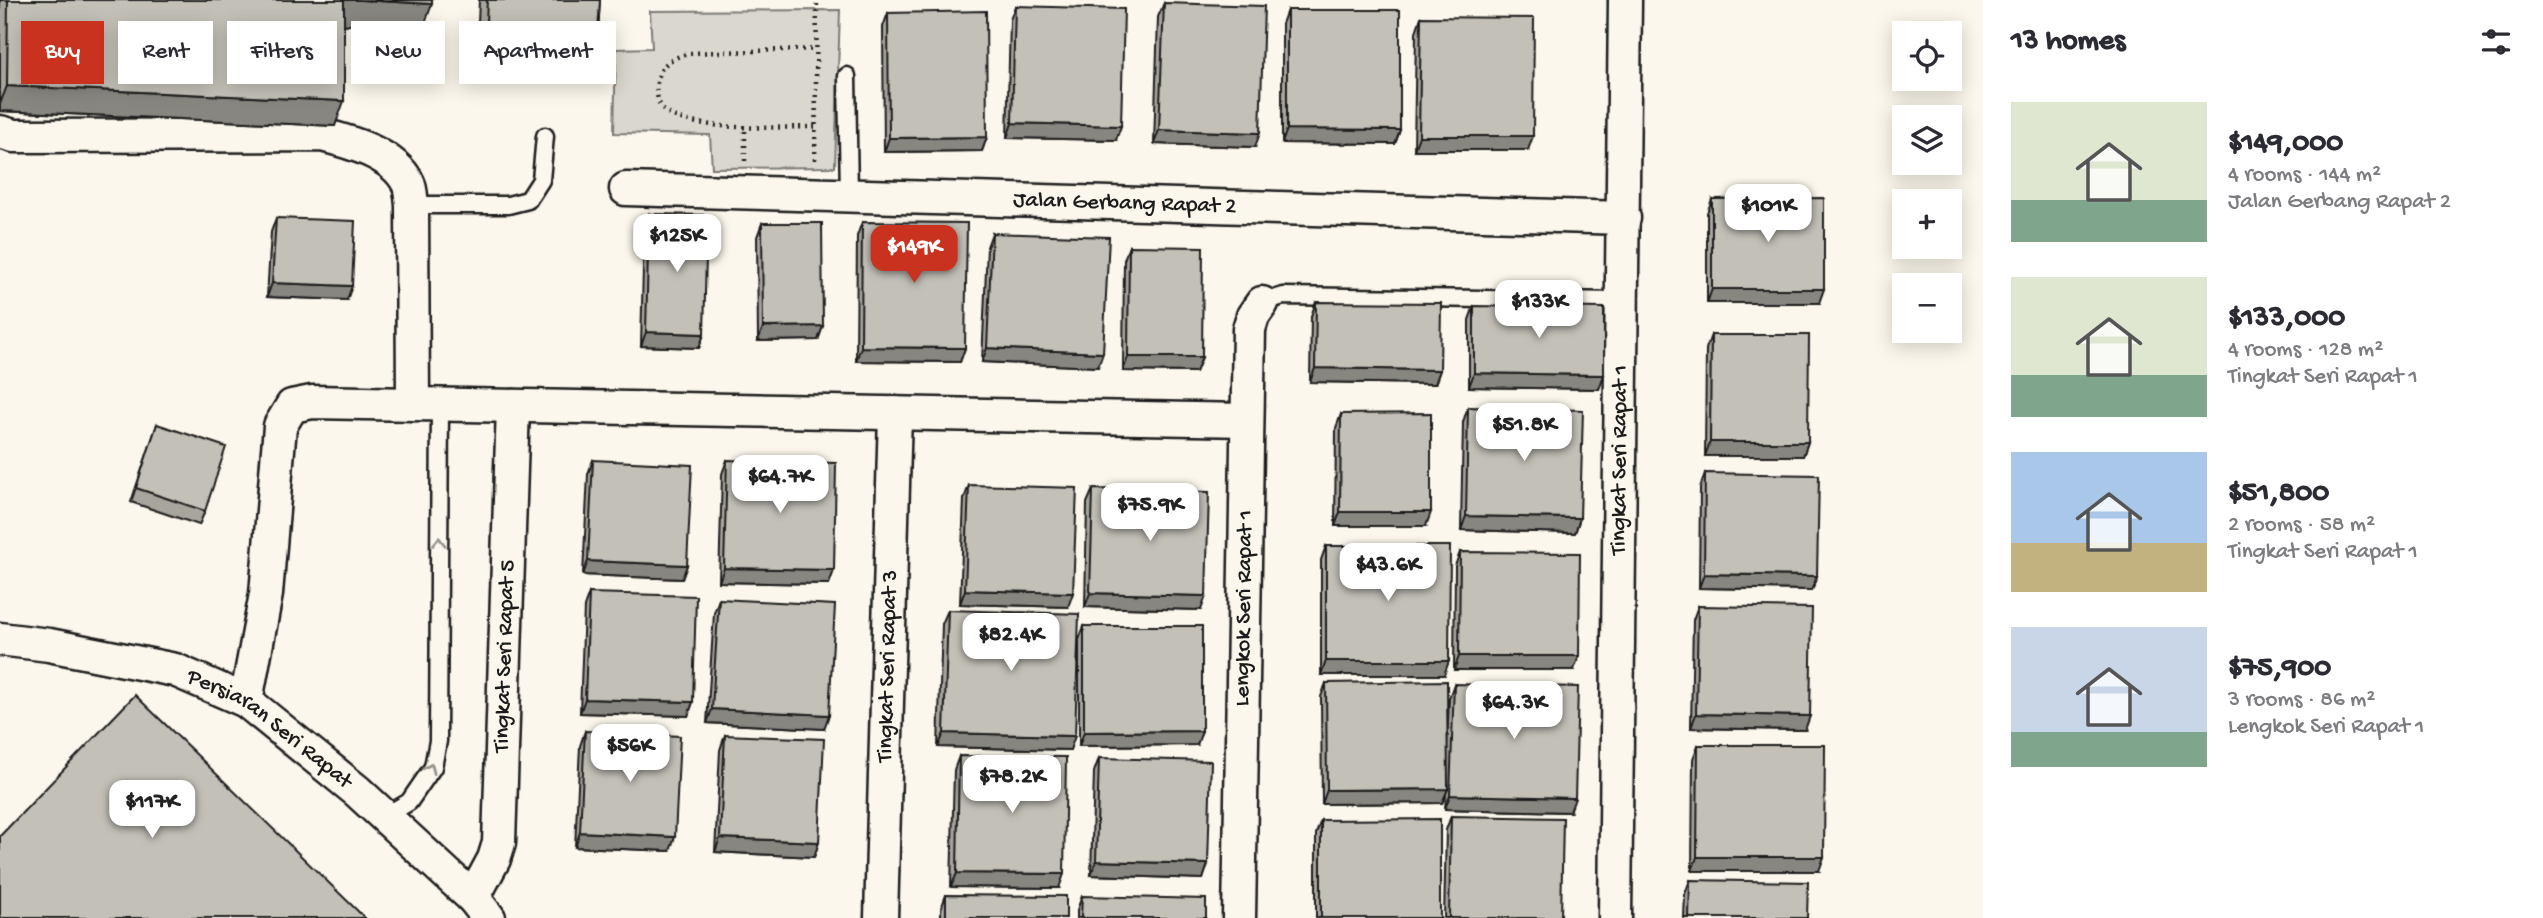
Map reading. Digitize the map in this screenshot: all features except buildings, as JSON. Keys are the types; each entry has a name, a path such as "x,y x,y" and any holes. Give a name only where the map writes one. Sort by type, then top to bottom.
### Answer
{"street":[{"name":"Tingkat Seri Rapat 1","path":"1615,918 1625,0"},
{"path":"0,132 14,136 323,129 388,161 408,183 412,205 426,404"},
{"name":"Jalan Gerbang Rapat 2","path":"626,189 1624,218"},
{"name":"Lengkok Seri Rapat 1","path":"1239,918 1249,329 1253,316 1262,303"},
{"path":"246,701 266,594 280,426 292,407 312,402 1247,420"},
{"name":"Tingkat Seri Rapat 5","path":"481,908 499,843 513,406"},
{"name":"Tingkat Seri Rapat 3","path":"881,918 895,413"},
{"name":"Persiaran Seri Rapat","path":"0,639 49,645 175,670 246,701 385,816 481,908"}],"lane":[{"path":"847,76 849,195"},
{"path":"412,205 508,205 528,200 541,180 545,136"},
{"path":"1262,303 1283,296 1622,300"},
{"path":"385,816 409,802 433,767 438,741 426,404"}],"path":[{"path":"814,194 817,0"},
{"path":"815,127 700,124 677,118 661,107 656,90 659,70 672,58 690,53 816,50"}],"shaded area":[{"path":"840,10 835,167 712,168 710,135 614,133 616,49 652,48 650,11"}]}
